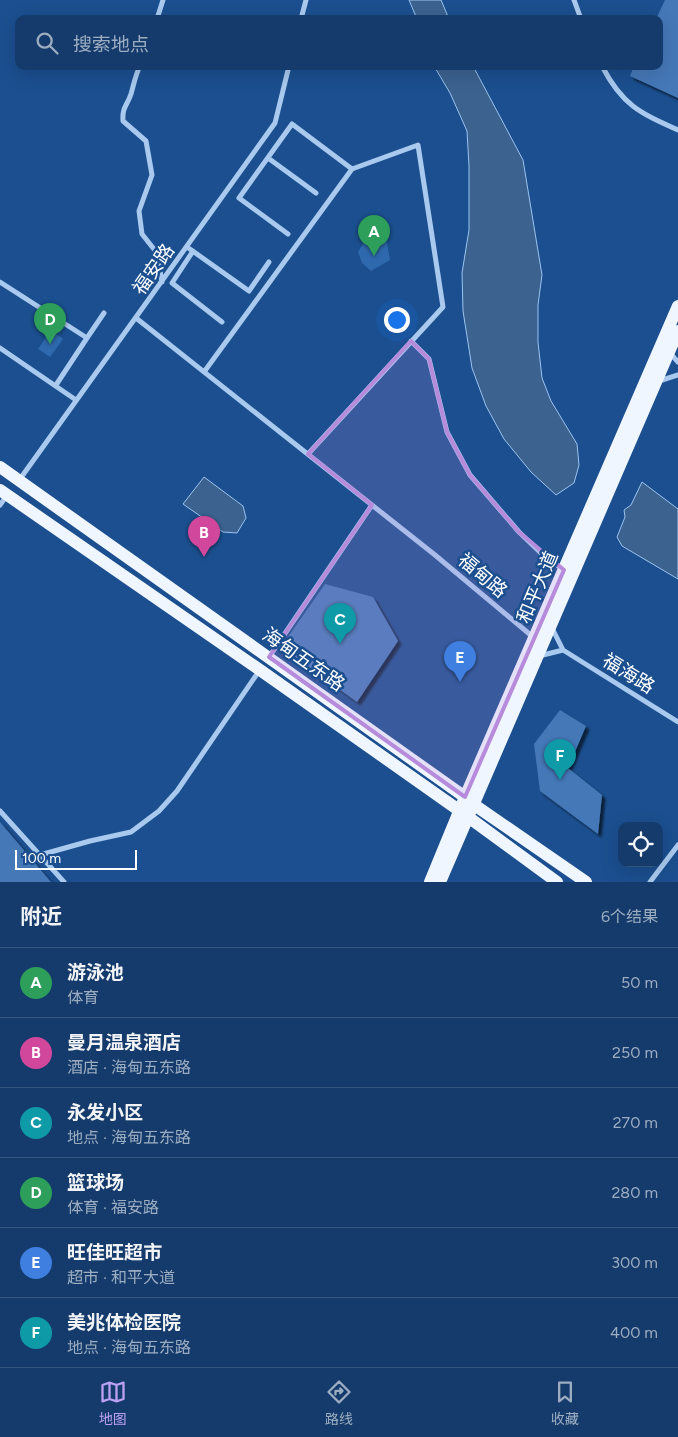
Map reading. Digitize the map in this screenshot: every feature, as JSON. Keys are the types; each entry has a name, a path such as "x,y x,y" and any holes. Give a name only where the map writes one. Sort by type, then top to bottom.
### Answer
{"main road":[{"name":"和平大道","path":"430,882 463,814 535,638 678,306"},
{"name":"和平大道","path":"469,800 551,625 678,331"},
{"name":"海甸五东路","path":"0,467 586,882"},
{"name":"海甸五东路","path":"2,496 260,670 557,882"},
{"name":"和平大道","path":"440,882 463,814"}],"street":[{"path":"158,15 162,0"},
{"path":"302,15 306,0"},
{"path":"574,0 580,15"},
{"path":"138,70 134,77 131,95 122,110 122,121 146,141 152,175 139,212 142,234 156,253 162,282"},
{"name":"福安路","path":"19,480 275,123 288,70"},
{"path":"604,70 625,101 646,116 678,130"},
{"path":"288,234 239,198 292,124 352,169"},
{"path":"204,372 352,169 418,145 443,307 308,454"},
{"path":"268,158 316,194"},
{"path":"187,247 249,291 269,262"},
{"path":"193,251 172,283 222,322"},
{"path":"0,282 87,338"},
{"path":"56,385 104,313"},
{"name":"福甸路","path":"136,318 436,555 535,638"},
{"path":"411,341 428,359 446,432 470,476 520,532 544,556 564,570"},
{"path":"0,348 76,400"},
{"path":"669,352 678,362"},
{"path":"656,382 678,375"},
{"path":"269,658 372,505"},
{"path":"537,656 563,650 551,625"},
{"name":"福海路","path":"563,650 678,722"},
{"path":"40,855 132,832 159,811 178,791 260,670"},
{"path":"0,811 64,882"},
{"path":"650,882 678,845"}],"highlighted area":[{"path":"411,341 429,359 447,432 470,475 519,532 564,570 465,797 269,657 372,505 308,454"}],"shaded area":[{"path":"409,0 441,0 447,15 415,15"},
{"path":"436,70 475,70 523,160 542,275 538,305 538,342 542,378 551,401 577,444 579,465 574,483 556,495 531,472 504,439 486,406 472,368 463,311 462,273 469,230 467,131 450,93"},
{"path":"386,237 390,260 371,271 362,263 358,252 364,242"},
{"path":"51,330 63,339 50,357 38,349"},
{"path":"204,477 243,506 246,518 237,533 223,532 183,504"},
{"path":"642,482 678,509 678,579 622,546 617,537 625,517 624,510 631,505"}],"building":[{"path":"665,0 678,0 678,98 630,76 632,70 663,70 663,15 658,15"},
{"path":"325,584 373,597 398,641 357,702 281,647"},
{"path":"560,710 586,726 568,768 602,795 598,834 540,791 534,744"},
{"path":"0,822 51,882 0,882"}],"place":[{"name":"游泳池","path":"374,256"},
{"name":"篮球场","path":"50,344"},
{"name":"曼月温泉酒店","path":"204,557"},
{"name":"永发小区","path":"340,644"},
{"name":"旺佳旺超市","path":"460,682"},
{"name":"美兆体检医院","path":"560,780"}]}
